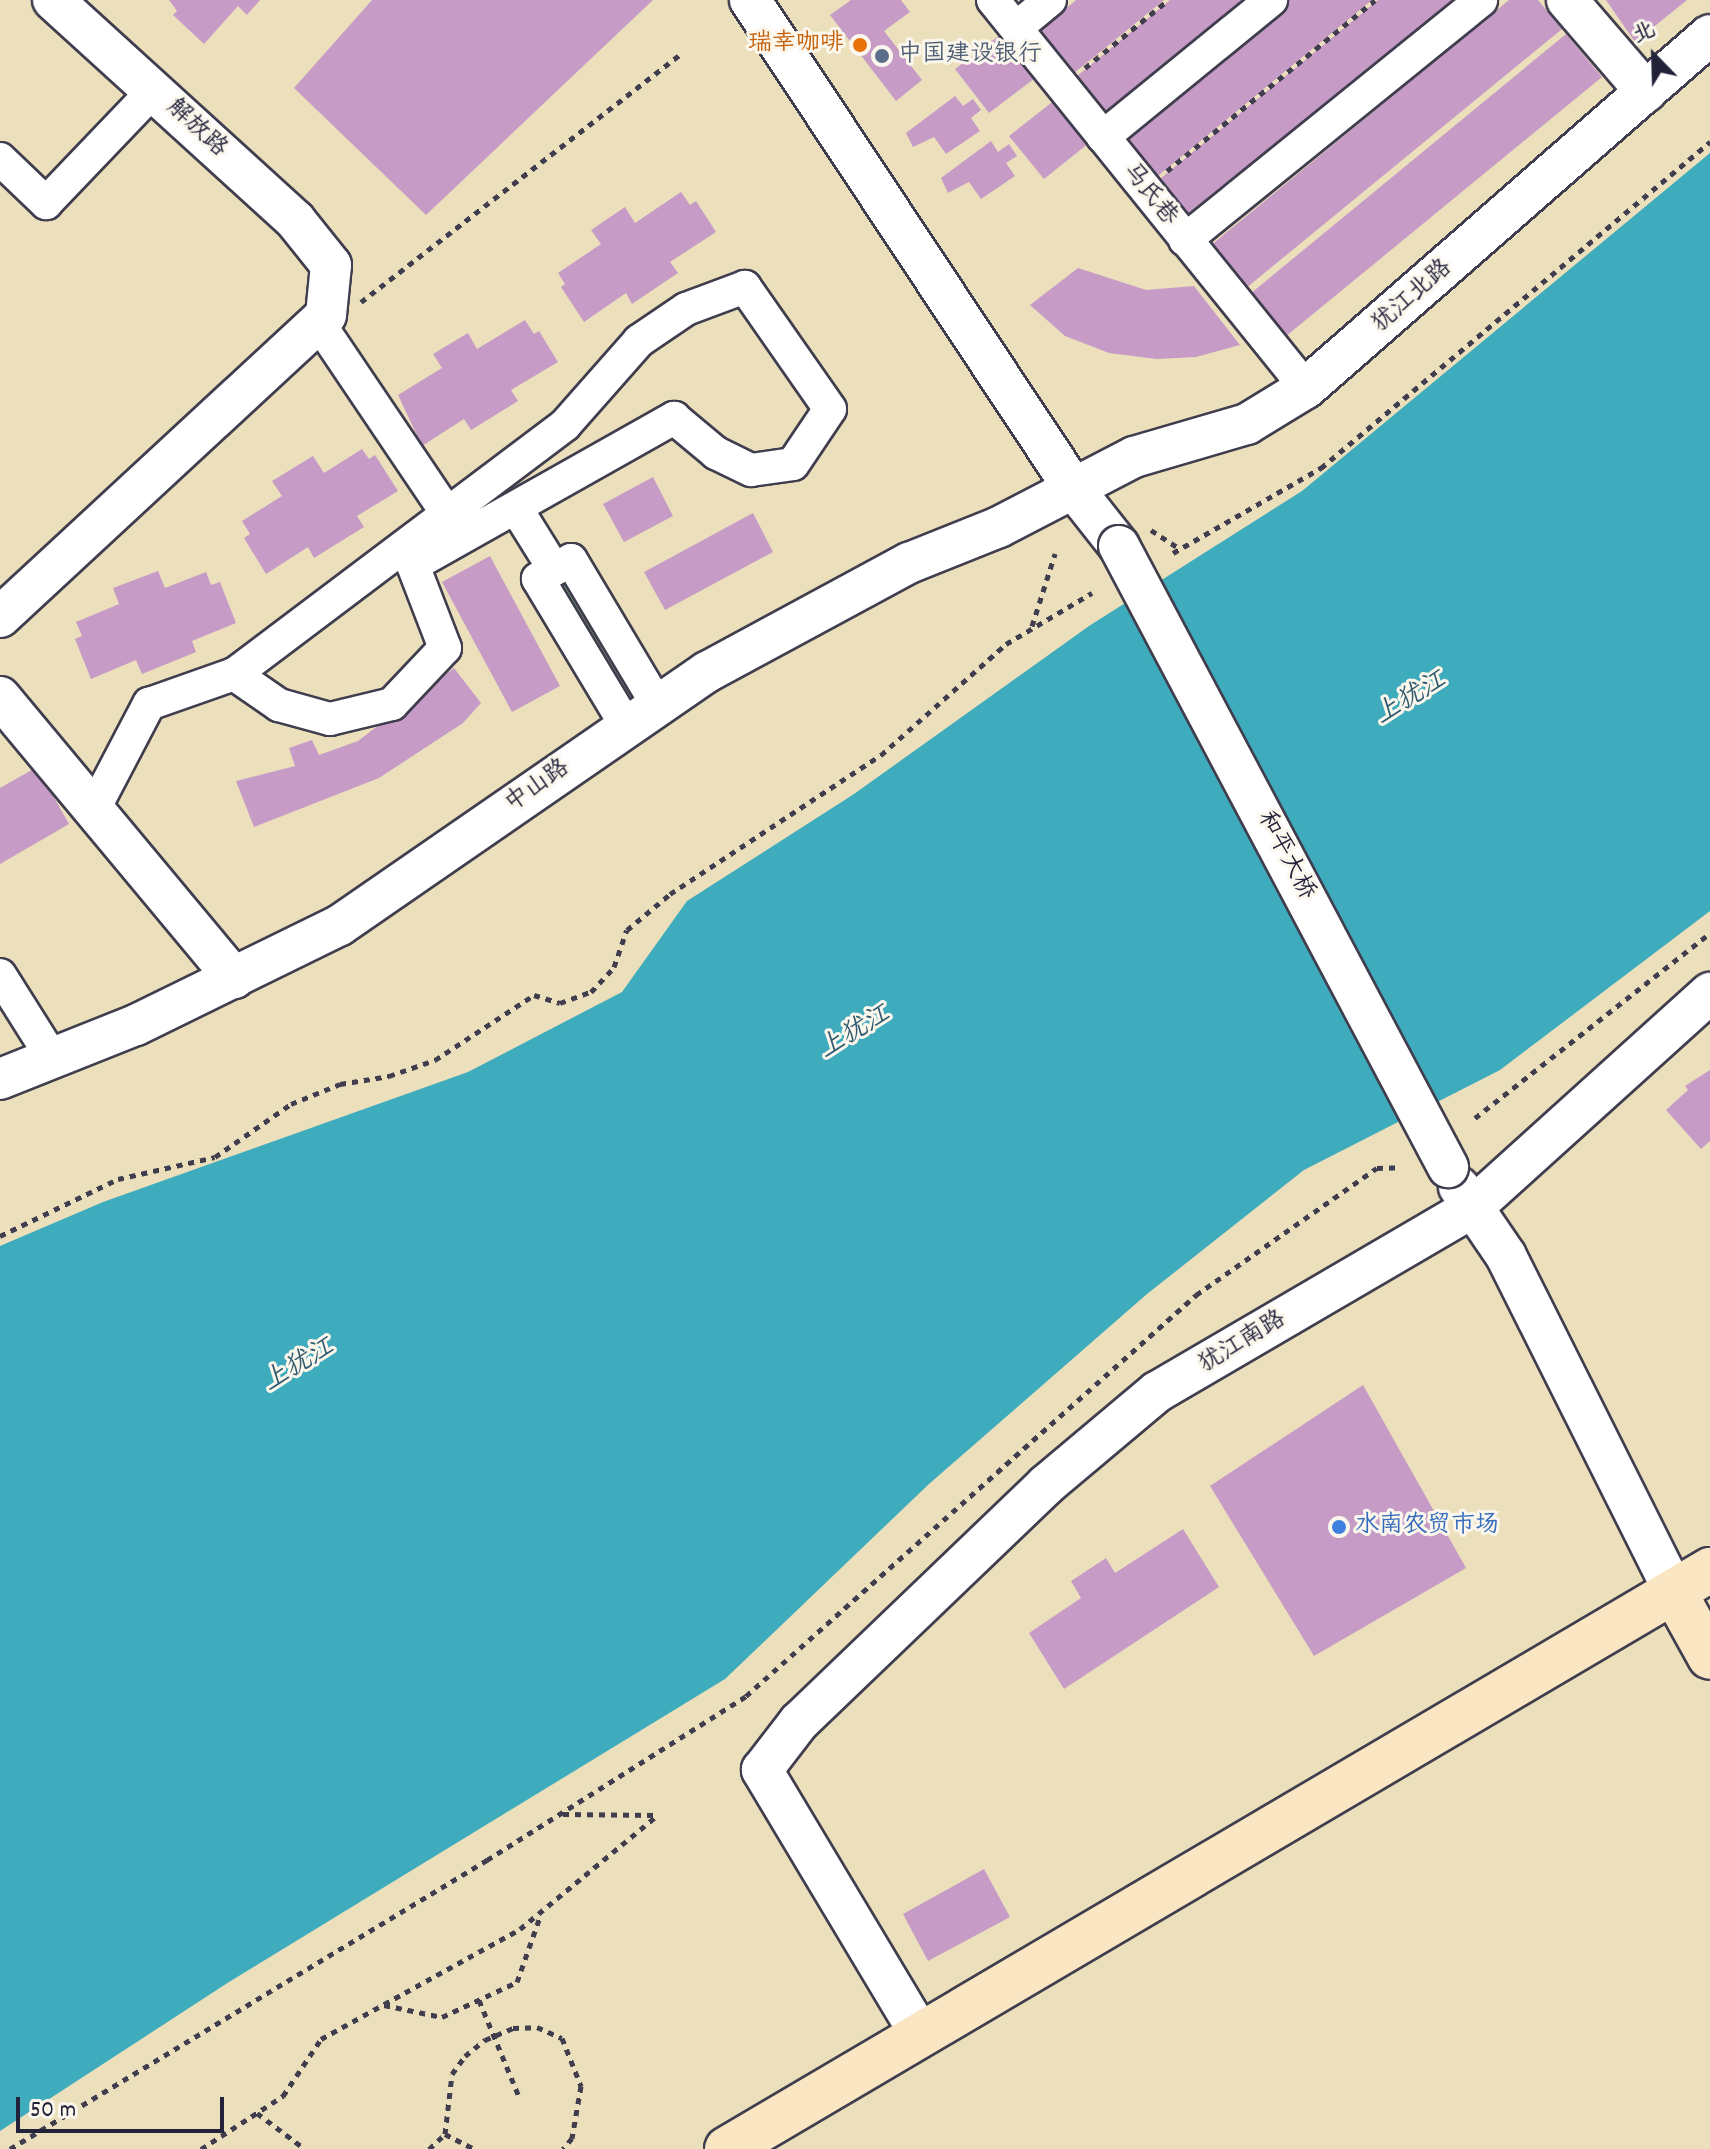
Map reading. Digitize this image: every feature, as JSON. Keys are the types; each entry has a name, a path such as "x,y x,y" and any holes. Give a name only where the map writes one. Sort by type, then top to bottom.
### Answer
{"main road":[{"path":"727,2149 1692,1581 1710,1657"}],"street":[{"name":"解放路","path":"53,0 295,220 331,265 326,315 336,315"},
{"name":"马氏巷","path":"993,0 1306,388"},
{"path":"1016,28 1050,0"},
{"path":"1103,137 1271,0"},
{"path":"1185,240 1481,0"},
{"path":"1567,0 1646,92"},
{"name":"和平大桥","path":"758,3 1074,489 1135,538 1448,1167 1506,1256 1692,1581"},
{"name":"犹江北路","path":"1074,489 1134,457 1247,424 1306,388 1710,35"},
{"path":"0,159 46,203 154,90"},
{"path":"94,809 149,704 234,674 565,425 639,341 686,309 745,287 830,409 793,464 751,470 716,453 674,418 413,565 445,648 392,704 330,719 279,705 234,674"},
{"path":"0,617 336,315 447,513"},
{"name":"中山路","path":"0,1079 53,1059 234,978 340,925 707,672 909,563 1074,489"},
{"path":"516,508 554,569 571,560 642,717"},
{"path":"0,697 234,978"},
{"path":"0,975 53,1059"},
{"name":"犹江南路","path":"920,2034 762,1770 799,1722 1046,1485 1157,1392 1472,1208 1710,993"}],"path":[{"path":"1062,86 1168,0"},
{"path":"1145,189 1375,0"},
{"path":"336,315 680,55"},
{"path":"1173,553 1321,468 1710,142"},
{"path":"1135,538 1180,549"},
{"path":"1032,627 1055,554"},
{"path":"0,1236 118,1179 215,1157 291,1104 340,1084 389,1076 435,1060 534,995 560,1003 591,992 614,967 627,930 648,912 881,755 1006,644 1092,593"},
{"path":"1475,1118 1710,933"},
{"path":"10,2149 560,1814 746,1696 1196,1295 1377,1168 1401,1167"},
{"path":"201,2149 283,2096 321,2039 541,1912 658,1815 560,1814"},
{"path":"383,2005 442,2017 517,1982 541,1912"},
{"path":"479,2000 520,2099"},
{"path":"429,2149 445,2134 452,2074 465,2056 494,2036 537,2027 562,2038 581,2086 572,2138 563,2149"},
{"path":"257,2113 305,2149"},
{"path":"445,2134 474,2149"}],"green space":[{"path":"567,573 609,642 593,652 551,583"}],"water":[{"name":"上犹江","path":"1710,153 1710,911 1500,1070 1304,1170 1147,1294 929,1484 725,1679 229,1982 0,2131 0,1246 103,1202 468,1072 622,992 687,901 854,794 1089,626 1302,491"}],"building":[{"path":"169,0 260,0 247,15 238,6 204,44 173,15 177,11"},
{"path":"372,0 653,0 426,215 294,88"},
{"name":"中国建设银行","path":"851,0 901,0 910,12 884,31 922,80 896,101 830,15"},
{"path":"1076,0 1164,0 1068,78 1033,36"},
{"path":"1170,0 1258,0 1106,124 1071,81"},
{"path":"1285,0 1372,0 1153,180 1117,137"},
{"path":"1378,0 1466,0 1191,225 1155,183"},
{"path":"1509,0 1538,0 1562,29 1245,289 1210,246"},
{"path":"1606,0 1687,0 1635,42"},
{"path":"1005,31 1039,75 989,113 955,69"},
{"path":"1566,34 1602,77 1285,337 1250,294"},
{"path":"955,96 963,106 973,99 981,110 971,118 980,131 946,154 934,137 913,147 906,133"},
{"path":"1060,96 1094,139 1044,179 1009,136"},
{"path":"991,141 998,152 1009,144 1017,156 1006,163 1015,176 981,199 969,182 948,193 941,178"},
{"path":"681,192 690,205 696,201 716,232 670,262 678,273 632,304 626,293 584,322 561,287 565,284 558,273 601,244 591,230 625,207 635,223"},
{"path":"1078,268 1146,290 1194,286 1240,345 1196,357 1157,359 1109,353 1065,336 1030,305"},
{"path":"525,320 534,334 539,331 558,362 511,390 518,401 471,430 464,419 422,446 398,395 442,368 433,354 468,333 477,349"},
{"path":"362,449 369,459 375,455 398,491 357,516 364,527 314,558 308,547 266,574 244,538 250,534 242,521 282,496 272,481 313,456 324,473"},
{"path":"653,477 673,516 624,542 603,504"},
{"path":"753,513 773,552 665,610 644,572"},
{"path":"490,556 560,686 512,712 442,582"},
{"path":"158,571 165,588 206,572 211,585 220,582 236,623 192,641 196,652 142,674 136,660 91,679 75,639 82,636 76,622 119,604 113,588"},
{"path":"454,668 481,703 463,723 379,778 254,827 236,781 295,766 289,748 312,740 319,755 358,741"},
{"path":"37,767 69,824 0,864 0,788"},
{"path":"1710,1070 1710,1141 1701,1149 1666,1110 1688,1090 1685,1086"},
{"name":"水南农贸市场","path":"1363,1385 1466,1568 1314,1656 1210,1486"},
{"path":"1183,1529 1219,1587 1064,1689 1029,1633 1081,1598 1071,1581 1106,1558 1115,1573"},
{"path":"984,1869 1010,1917 928,1961 903,1914"}],"place":[{"name":"瑞幸咖啡","path":"860,45"},
{"name":"中国建设银行","path":"882,56"},
{"name":"水南农贸市场","path":"1339,1527"}]}
